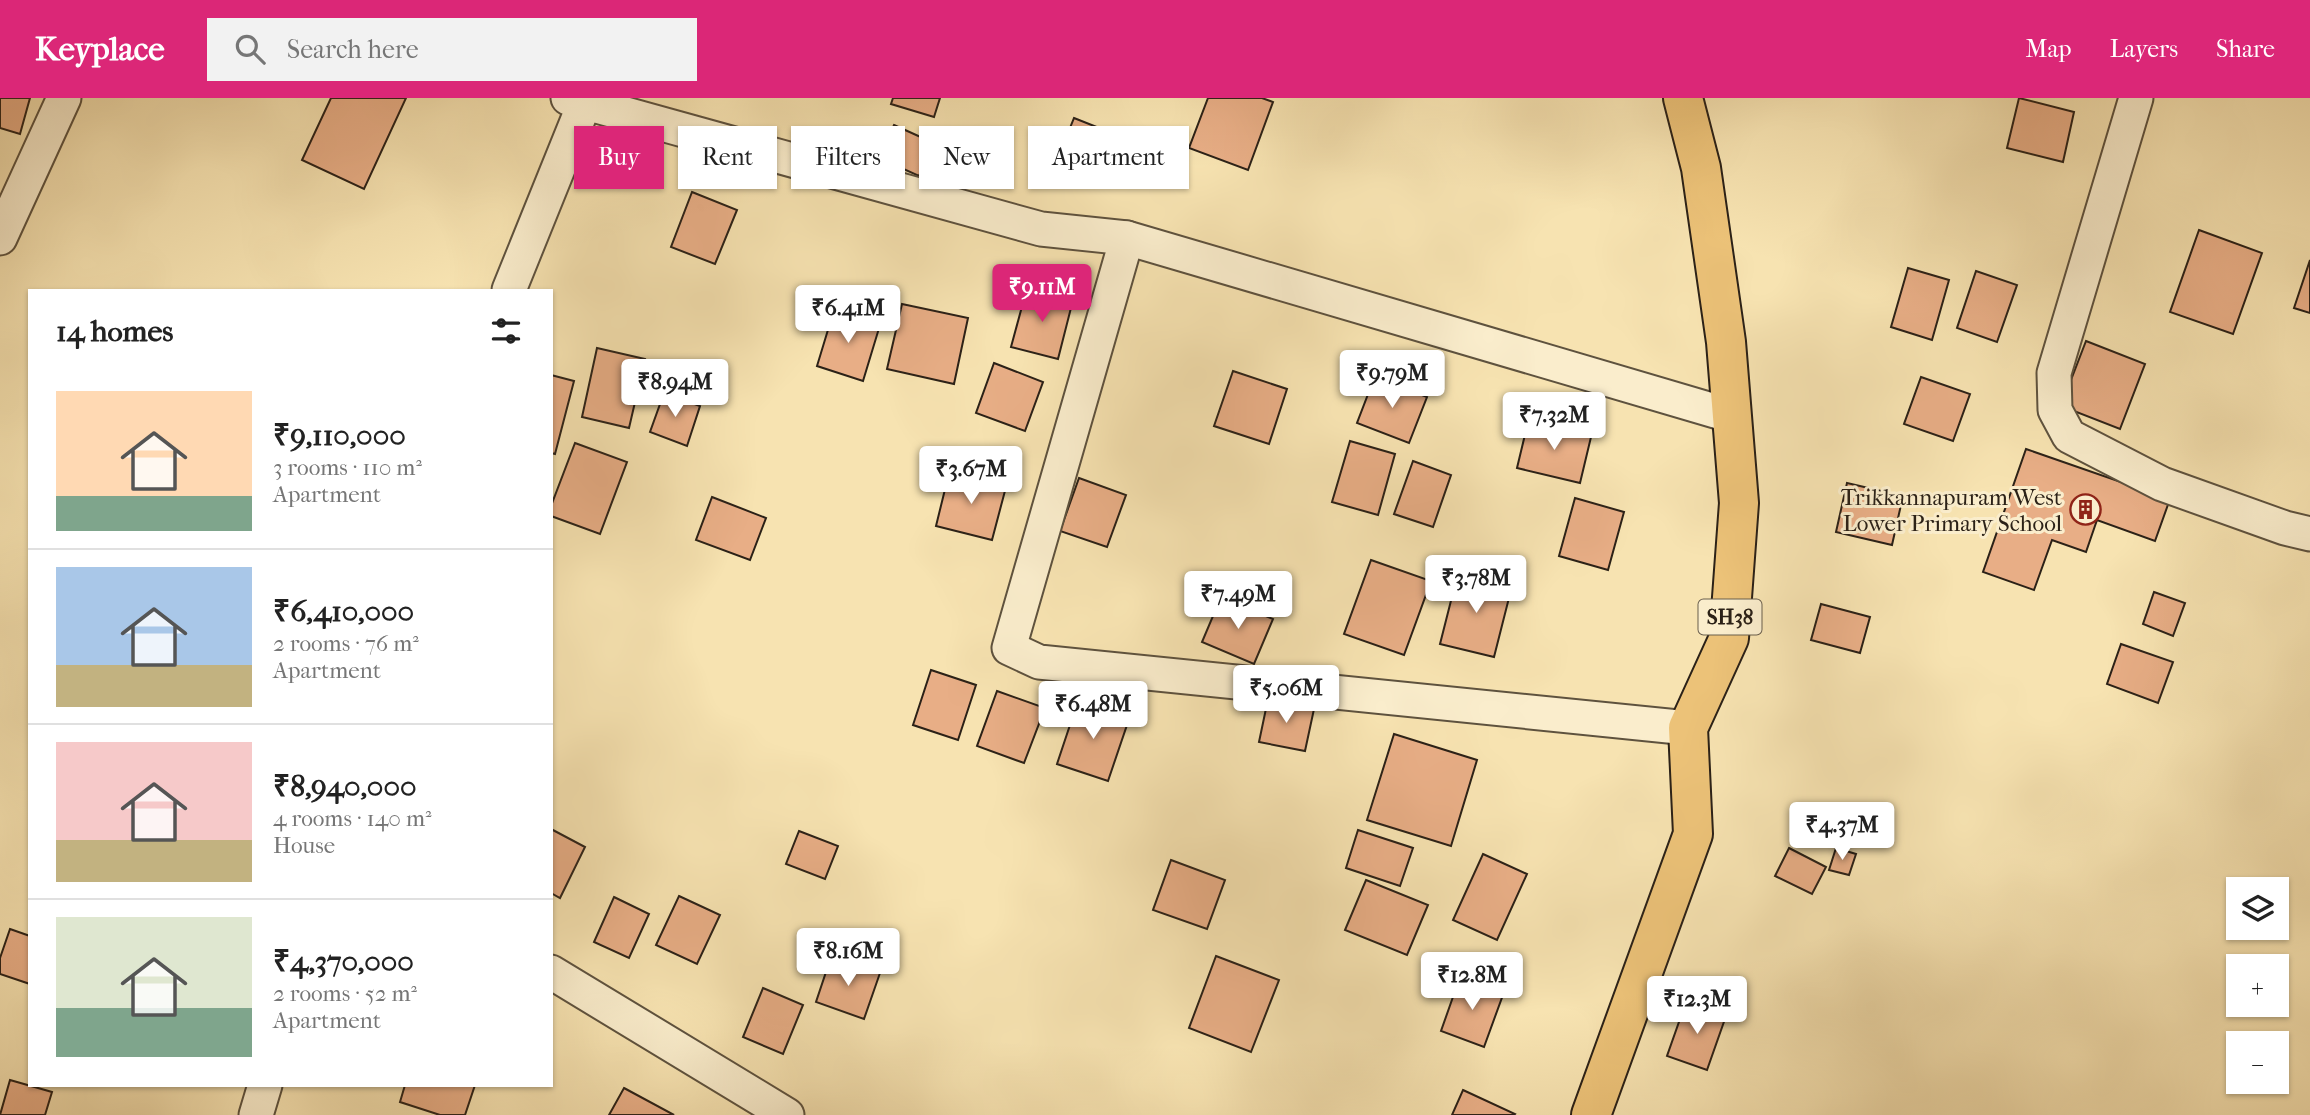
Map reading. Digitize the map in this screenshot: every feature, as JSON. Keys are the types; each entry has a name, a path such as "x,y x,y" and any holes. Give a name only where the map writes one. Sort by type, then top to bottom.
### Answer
{"main road":[{"name":"SH38","path":"1591,1115 1693,834 1688,728 1729,638 1739,503 1726,342 1701,168 1683,98"}],"street":[{"path":"0,238 64,98"},
{"path":"2136,98 2054,373 2055,410 2069,436 2162,484 2310,534"},
{"path":"509,289 577,100 1041,229 1128,238 1732,416"},
{"path":"1128,238 1009,648 1039,662 1688,728"},
{"path":"553,973 787,1115"},
{"path":"257,1115 264,1087"}],"building":[{"path":"0,98 30,98 20,134 0,128"},
{"path":"331,98 406,98 364,189 302,160"},
{"path":"893,98 940,98 934,117 891,104"},
{"path":"1208,98 1262,98 1273,102 1248,170 1189,148"},
{"path":"2019,98 2074,112 2063,162 2007,148"},
{"path":"1074,118 1094,126 1071,126"},
{"path":"905,130 919,136 919,176 905,170"},
{"path":"692,192 737,210 715,264 671,247"},
{"path":"2199,230 2262,253 2233,334 2170,312"},
{"path":"2310,260 2310,313 2294,308"},
{"path":"1908,268 1949,280 1932,340 1891,327"},
{"path":"1976,271 2017,285 1997,342 1957,328"},
{"path":"1027,288 1073,300 1058,359 1011,347"},
{"path":"902,304 968,318 954,384 887,369"},
{"path":"834,310 880,325 863,381 817,366"},
{"path":"2086,341 2145,364 2120,429 2061,406"},
{"path":"597,348 645,359 629,428 582,417"},
{"path":"994,363 1043,382 1025,431 976,413"},
{"path":"1233,371 1287,389 1269,444 1214,426"},
{"path":"553,376 574,381 553,454"},
{"path":"1375,376 1427,397 1409,443 1357,423"},
{"path":"1921,377 1970,394 1953,441 1904,424"},
{"path":"664,393 700,406 687,446 650,432"},
{"path":"1528,422 1591,437 1580,483 1517,468"},
{"path":"1350,441 1395,454 1378,515 1332,502"},
{"path":"575,443 627,462 600,534 553,517 553,501"},
{"name":"Trikkannapuram West Lower Primary School","path":"2026,449 2170,499 2155,541 2097,520 2086,552 2052,540 2034,590 1983,572"},
{"path":"1413,461 1451,475 1433,527 1394,514"},
{"path":"949,473 1006,487 992,540 936,526"},
{"path":"1079,478 1126,495 1107,547 1060,531"},
{"path":"1847,483 1903,496 1892,545 1836,532"},
{"path":"712,497 766,518 750,560 696,540"},
{"path":"1575,498 1624,512 1608,570 1559,556"},
{"path":"1371,560 1431,581 1404,655 1344,634"},
{"path":"1458,573 1512,586 1494,657 1440,644"},
{"path":"2154,592 2185,603 2173,636 2143,624"},
{"path":"1221,597 1273,619 1254,664 1202,642"},
{"path":"1821,604 1870,617 1860,653 1811,640"},
{"path":"2121,644 2173,662 2158,703 2107,684"},
{"path":"931,670 976,685 958,740 913,725"},
{"path":"997,691 1045,708 1024,763 977,746"},
{"path":"1268,699 1314,709 1305,751 1259,742"},
{"path":"1078,701 1129,719 1108,781 1057,764"},
{"path":"1394,734 1477,760 1451,846 1367,820"},
{"path":"553,830 585,847 560,898 553,894"},
{"path":"1358,830 1413,848 1400,886 1346,868"},
{"path":"799,831 838,846 825,879 786,864"},
{"path":"1789,848 1826,867 1812,894 1775,876"},
{"path":"1836,848 1856,854 1849,875 1829,870"},
{"path":"1483,854 1527,874 1497,940 1453,920"},
{"path":"1171,860 1225,880 1207,929 1153,910"},
{"path":"1366,880 1428,905 1407,955 1345,930"},
{"path":"679,896 720,915 697,964 656,945"},
{"path":"614,897 649,914 629,958 594,942"},
{"path":"10,929 28,935 28,983 0,974 0,958"},
{"path":"1216,956 1279,980 1251,1052 1189,1028"},
{"path":"831,957 880,973 864,1019 816,1002"},
{"path":"1460,977 1504,992 1484,1047 1441,1031"},
{"path":"763,988 803,1005 783,1054 743,1037"},
{"path":"1686,1002 1726,1016 1707,1070 1667,1056"},
{"path":"10,1080 52,1092 45,1115 0,1115"},
{"path":"404,1087 474,1087 465,1115 440,1115 400,1102"},
{"path":"624,1088 674,1115 609,1115"},
{"path":"1463,1090 1515,1114 1452,1115"}],"place":[{"name":"Trikkannapuram West Lower Primary School","path":"2085,510"}]}
